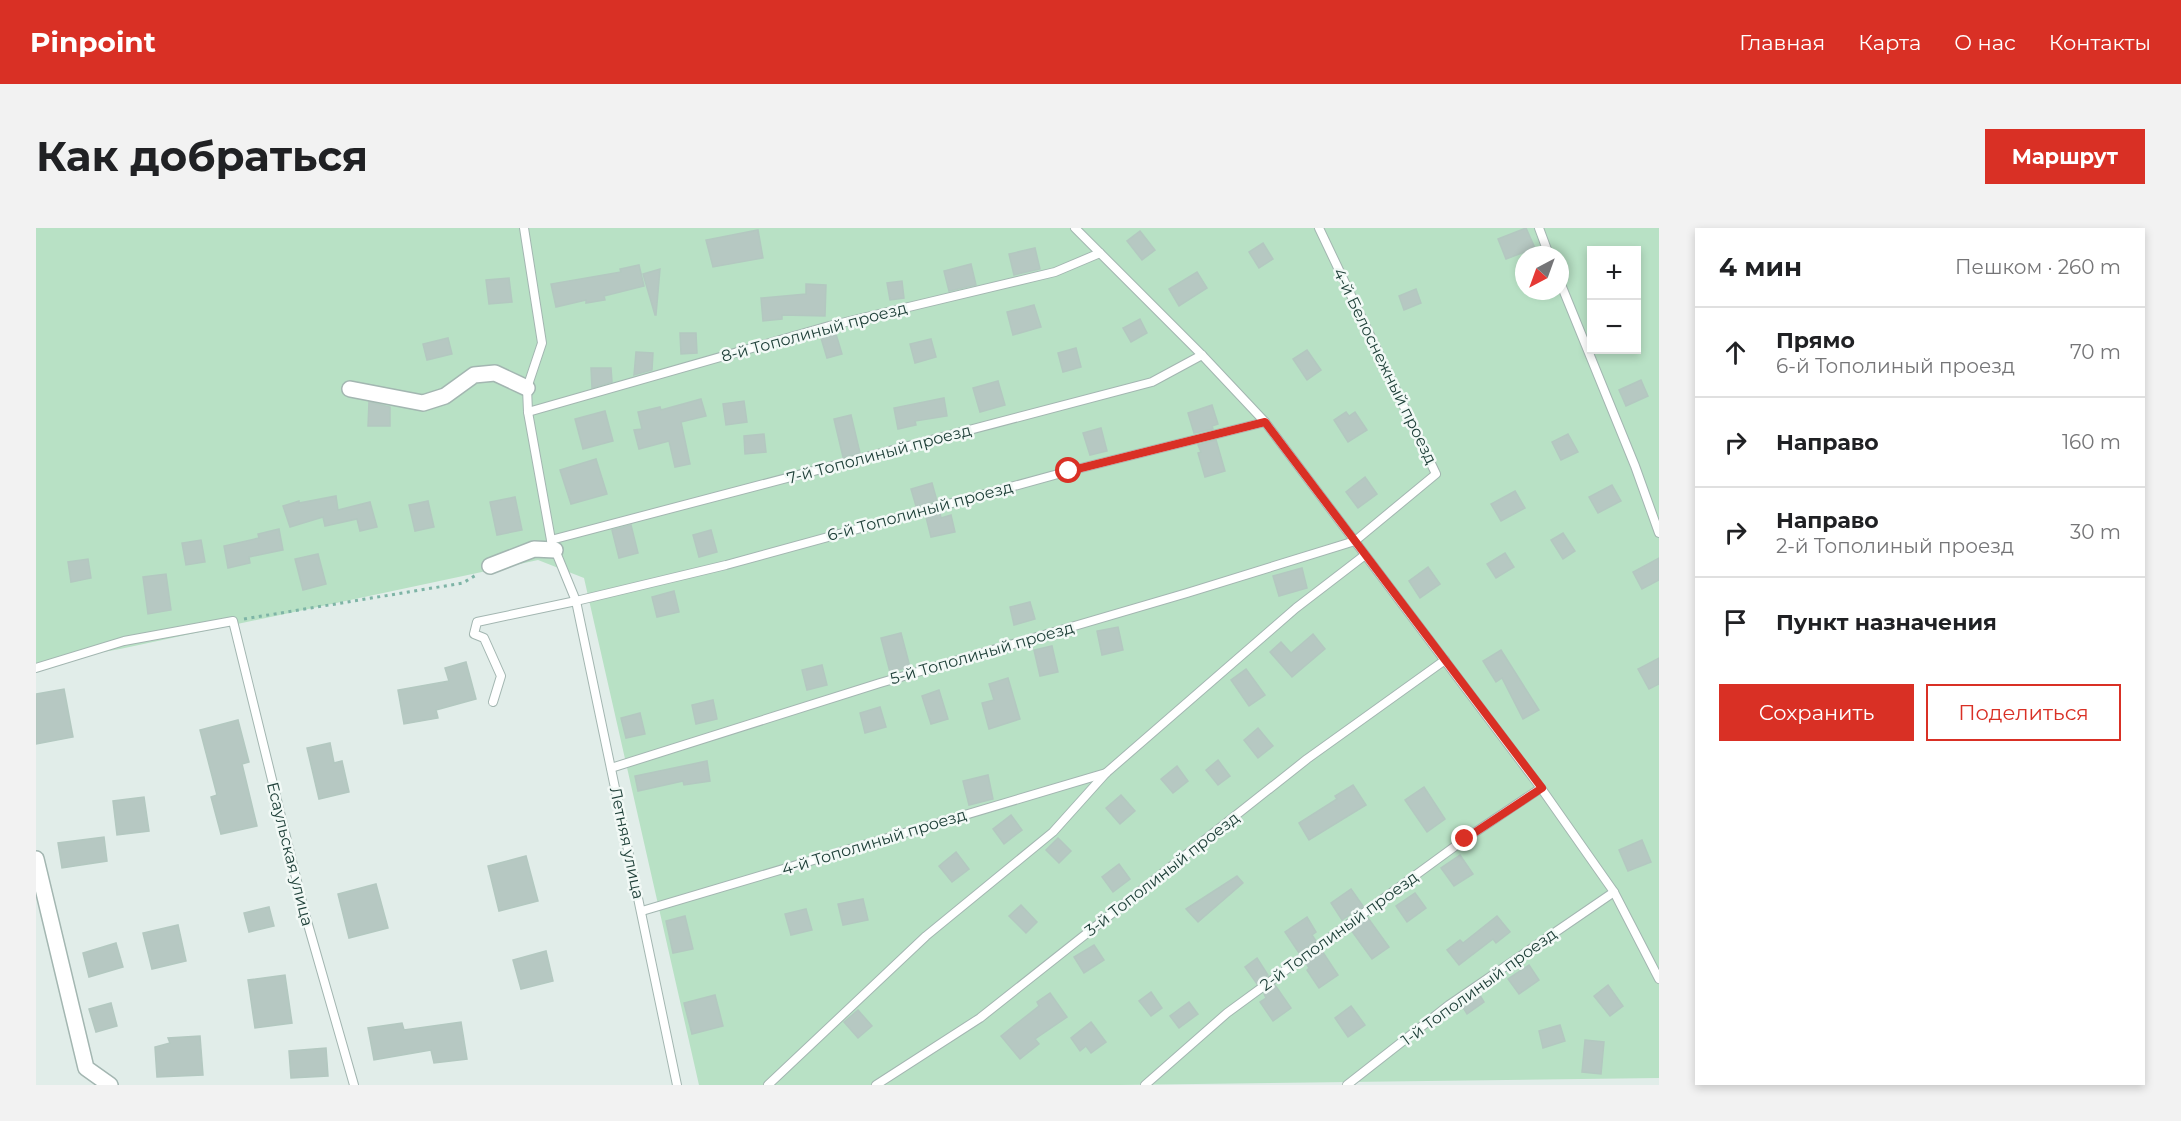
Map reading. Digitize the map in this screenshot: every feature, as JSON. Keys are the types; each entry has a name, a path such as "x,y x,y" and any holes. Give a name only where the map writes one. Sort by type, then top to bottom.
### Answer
{"street":[{"path":"350,388 423,404 445,396 474,375 495,374 527,388"},
{"path":"490,566 534,549 553,545"},
{"path":"36,859 86,1068 110,1085"}],"lane":[{"path":"524,228 542,343 527,388"},
{"path":"1075,228 1202,355 1265,422 1542,788 1614,892 1659,980"},
{"name":"4-й Белоснежный проезд","path":"1319,228 1436,474 1355,541"},
{"path":"1539,228 1546,246"},
{"name":"8-й Тополиный проезд","path":"528,412 829,326 1055,272 1100,253"},
{"path":"1567,300 1635,466 1659,533"},
{"name":"7-й Тополиный проезд","path":"553,545 1152,382 1202,355"},
{"name":"Летняя улица","path":"527,388 528,412 553,545 576,601 642,911 676,1085"},
{"name":"6-й Тополиный проезд","path":"493,702 501,676 484,638 474,634 477,622 726,565 1069,471 1265,422"},
{"name":"5-й Тополиный проезд","path":"611,768 880,683 1175,597 1355,541"},
{"path":"768,1085 926,936 1053,832 1106,773 1296,608 1365,555"},
{"path":"36,668 124,641 233,621"},
{"name":"Есаульская улица","path":"233,621 305,914 354,1085"},
{"name":"3-й Тополиный проезд","path":"876,1085 980,1018 1307,759 1445,660"},
{"name":"4-й Тополиный проезд","path":"642,911 1106,773"},
{"name":"2-й Тополиный проезд","path":"1145,1085 1227,1013 1465,839 1542,788"},
{"name":"1-й Тополиный проезд","path":"1347,1085 1449,1005 1614,892"}],"path":[{"path":"233,621 463,583 490,566"}],"green space":[{"path":"36,228 1659,228 1659,1078 1120,1085 699,1085 584,578 538,560 120,649 36,664"}],"building":[{"path":"1526,228 1534,246 1515,246 1515,256 1506,259 1498,239"},
{"path":"758,230 763,258 713,267 706,240"},
{"path":"1140,231 1155,250 1142,260 1127,241"},
{"path":"1263,243 1273,259 1259,268 1249,252"},
{"path":"1035,248 1040,269 1014,275 1009,254"},
{"path":"971,264 976,285 949,291 944,271"},
{"path":"639,265 644,286 604,296 605,300 586,303 586,300 556,307 551,284 621,272 620,269"},
{"path":"660,269 656,315 655,315 643,274"},
{"path":"1197,272 1207,288 1179,306 1169,289"},
{"path":"509,278 512,302 489,304 486,280"},
{"path":"902,281 904,298 890,300 887,283"},
{"path":"806,284 826,285 825,316 782,315 782,319 763,321 761,298 806,294"},
{"path":"1416,289 1421,303 1404,310 1399,296"},
{"path":"1034,305 1041,327 1013,335 1007,312"},
{"path":"1140,319 1147,333 1131,342 1123,328"},
{"path":"680,333 696,333 697,353 681,354"},
{"path":"836,334 842,354 827,358 821,338"},
{"path":"448,338 452,354 427,360 423,344"},
{"path":"931,339 936,357 915,363 910,344"},
{"path":"1076,348 1081,367 1063,372 1058,353"},
{"path":"1307,350 1321,370 1307,380 1293,359"},
{"path":"636,352 653,353 652,370 634,375"},
{"path":"591,368 611,368 612,382 592,388"},
{"path":"1641,380 1648,396 1626,406 1619,390"},
{"path":"998,381 1005,405 980,412 973,388"},
{"path":"944,398 947,416 915,421 916,425 898,429 894,408"},
{"path":"701,399 706,416 681,422 690,464 675,467 669,441 639,449 634,430 642,429 638,412 660,407 661,410"},
{"path":"744,401 747,422 726,425 723,404"},
{"path":"369,402 390,407 390,426 368,426"},
{"path":"1212,405 1218,424 1212,426 1213,429 1194,433 1188,413"},
{"path":"605,411 613,441 583,449 575,419"},
{"path":"1346,412 1349,416 1355,412 1367,430 1348,442 1334,420"},
{"path":"851,415 860,453 843,457 834,419"},
{"path":"1101,428 1107,451 1090,455 1083,433"},
{"path":"764,434 766,452 745,454 744,436"},
{"path":"1568,434 1578,452 1561,460 1552,442"},
{"path":"1216,440 1225,471 1205,477 1198,445"},
{"path":"596,459 607,494 571,504 560,470"},
{"path":"1365,477 1377,494 1358,508 1346,492"},
{"path":"932,483 937,501 916,506 911,489"},
{"path":"1612,485 1621,501 1598,513 1589,497"},
{"path":"1515,491 1525,508 1501,521 1491,504"},
{"path":"336,496 338,510 370,502 377,527 360,531 357,519 325,526 323,517 290,527 283,506 299,501 299,503"},
{"path":"515,497 522,530 497,535 490,502"},
{"path":"428,501 434,527 415,531 409,505"},
{"path":"940,513 941,518 951,515 955,532 931,537 926,517"},
{"path":"631,525 638,553 619,558 612,530"},
{"path":"279,529 283,550 249,557 250,563 228,568 224,546 259,538 258,534"},
{"path":"711,530 717,552 699,557 693,535"},
{"path":"1563,533 1575,551 1563,559 1551,540"},
{"path":"201,540 205,562 186,565 182,543"},
{"path":"1505,553 1514,567 1496,578 1487,564"},
{"path":"318,554 326,584 303,590 295,559"},
{"path":"1659,558 1659,580 1642,589 1633,572"},
{"path":"88,559 91,578 71,582 68,562"},
{"path":"1428,567 1440,584 1420,598 1409,581"},
{"path":"1302,568 1307,588 1279,596 1273,576"},
{"path":"166,574 171,610 148,614 143,577"},
{"path":"674,591 679,612 657,617 652,597"},
{"path":"1030,602 1035,619 1014,625 1010,607"},
{"path":"1118,627 1123,650 1102,655 1097,631"},
{"path":"901,633 910,667 890,672 881,638"},
{"path":"1313,634 1325,649 1292,677 1270,652 1281,642 1291,653"},
{"path":"1052,646 1058,672 1040,676 1034,650"},
{"path":"1501,650 1539,710 1523,719 1502,678 1496,682 1483,661"},
{"path":"1659,658 1659,684 1649,689 1638,669"},
{"path":"466,662 476,699 436,710 438,718 404,724 398,690 449,681 445,668"},
{"path":"822,665 827,685 807,690 802,670"},
{"path":"1246,669 1265,695 1249,706 1231,680"},
{"path":"1008,678 1020,719 989,729 982,703 994,700 989,684"},
{"path":"64,689 73,737 36,744 36,694"},
{"path":"939,690 948,719 931,724 922,696"},
{"path":"713,700 717,719 696,724 692,705"},
{"path":"880,707 886,727 865,733 860,713"},
{"path":"640,713 645,734 626,738 621,718"},
{"path":"238,720 249,762 242,764 257,826 221,834 211,797 217,795 200,730"},
{"path":"1258,728 1273,746 1258,758 1244,740"},
{"path":"330,743 334,763 342,761 349,792 319,799 307,748"},
{"path":"1218,760 1230,776 1218,785 1206,770"},
{"path":"707,761 710,781 684,785 683,781 638,791 635,776"},
{"path":"1177,766 1188,781 1173,793 1161,779"},
{"path":"988,775 993,799 969,805 963,781"},
{"path":"1353,785 1366,805 1309,840 1299,823 1337,799 1335,796"},
{"path":"1424,787 1445,819 1427,832 1405,800"},
{"path":"1121,795 1135,811 1120,824 1106,808"},
{"path":"144,797 149,831 117,835 113,801"},
{"path":"1011,815 1022,830 1004,844 993,829"},
{"path":"104,837 107,861 62,868 58,843"},
{"path":"1058,838 1071,851 1059,863 1046,850"},
{"path":"1642,840 1651,862 1628,871 1619,850"},
{"path":"956,852 969,869 952,882 939,866"},
{"path":"1460,855 1473,874 1454,886 1441,868"},
{"path":"526,856 538,901 499,911 488,866"},
{"path":"1119,864 1130,879 1113,892 1102,877"},
{"path":"1237,876 1243,883 1198,922 1186,909"},
{"path":"376,884 388,928 349,938 338,894"},
{"path":"1351,889 1363,906 1342,920 1331,903"},
{"path":"1415,893 1426,908 1407,922 1396,906"},
{"path":"863,899 868,920 843,925 838,904"},
{"path":"1021,905 1037,922 1026,933 1009,916"},
{"path":"269,907 274,926 249,932 244,913"},
{"path":"806,909 812,930 791,935 785,914"},
{"path":"685,916 693,949 673,953 666,921"},
{"path":"1497,916 1510,932 1496,943 1493,939 1459,965 1447,950 1460,940 1463,943"},
{"path":"1307,917 1316,932 1312,935 1316,941 1299,953 1285,932"},
{"path":"1368,918 1389,947 1372,959 1351,930"},
{"path":"178,925 186,961 152,969 143,933"},
{"path":"116,943 123,967 89,977 83,953"},
{"path":"1094,945 1104,960 1084,973 1074,957"},
{"path":"546,951 553,981 521,989 513,960"},
{"path":"1322,951 1338,975 1319,988 1307,970 1309,968 1306,963"},
{"path":"1257,958 1268,975 1257,984 1245,967"},
{"path":"1529,965 1539,980 1519,994 1508,979"},
{"path":"285,975 292,1023 255,1028 248,980"},
{"path":"1275,985 1291,1008 1273,1021 1260,1002 1266,998 1264,994"},
{"path":"1608,985 1623,1006 1610,1016 1594,996"},
{"path":"1151,992 1162,1008 1151,1016 1139,1001"},
{"path":"1478,992 1484,1002 1467,1014 1461,1004"},
{"path":"1050,993 1067,1017 1035,1039 1039,1044 1020,1059 1001,1036 1039,1006 1037,1002"},
{"path":"715,995 723,1026 692,1034 684,1003"},
{"path":"1189,1002 1198,1014 1179,1028 1170,1016"},
{"path":"111,1003 117,1026 96,1032 89,1009"},
{"path":"1351,1006 1365,1025 1348,1037 1335,1018"},
{"path":"858,1010 872,1026 858,1038 844,1022"},
{"path":"461,1022 467,1059 434,1063 431,1050 374,1060 368,1028 402,1023 404,1030"},
{"path":"1091,1022 1106,1042 1091,1053 1086,1046 1080,1051 1071,1038"},
{"path":"1560,1025 1565,1041 1543,1048 1539,1031"},
{"path":"200,1036 203,1075 157,1077 155,1047 170,1043 168,1038"},
{"path":"1585,1040 1604,1042 1601,1074 1582,1072"},
{"path":"326,1048 328,1076 291,1078 289,1051"}],"route":[{"path":"1069,471 1265,422 1542,788 1465,839"}]}
